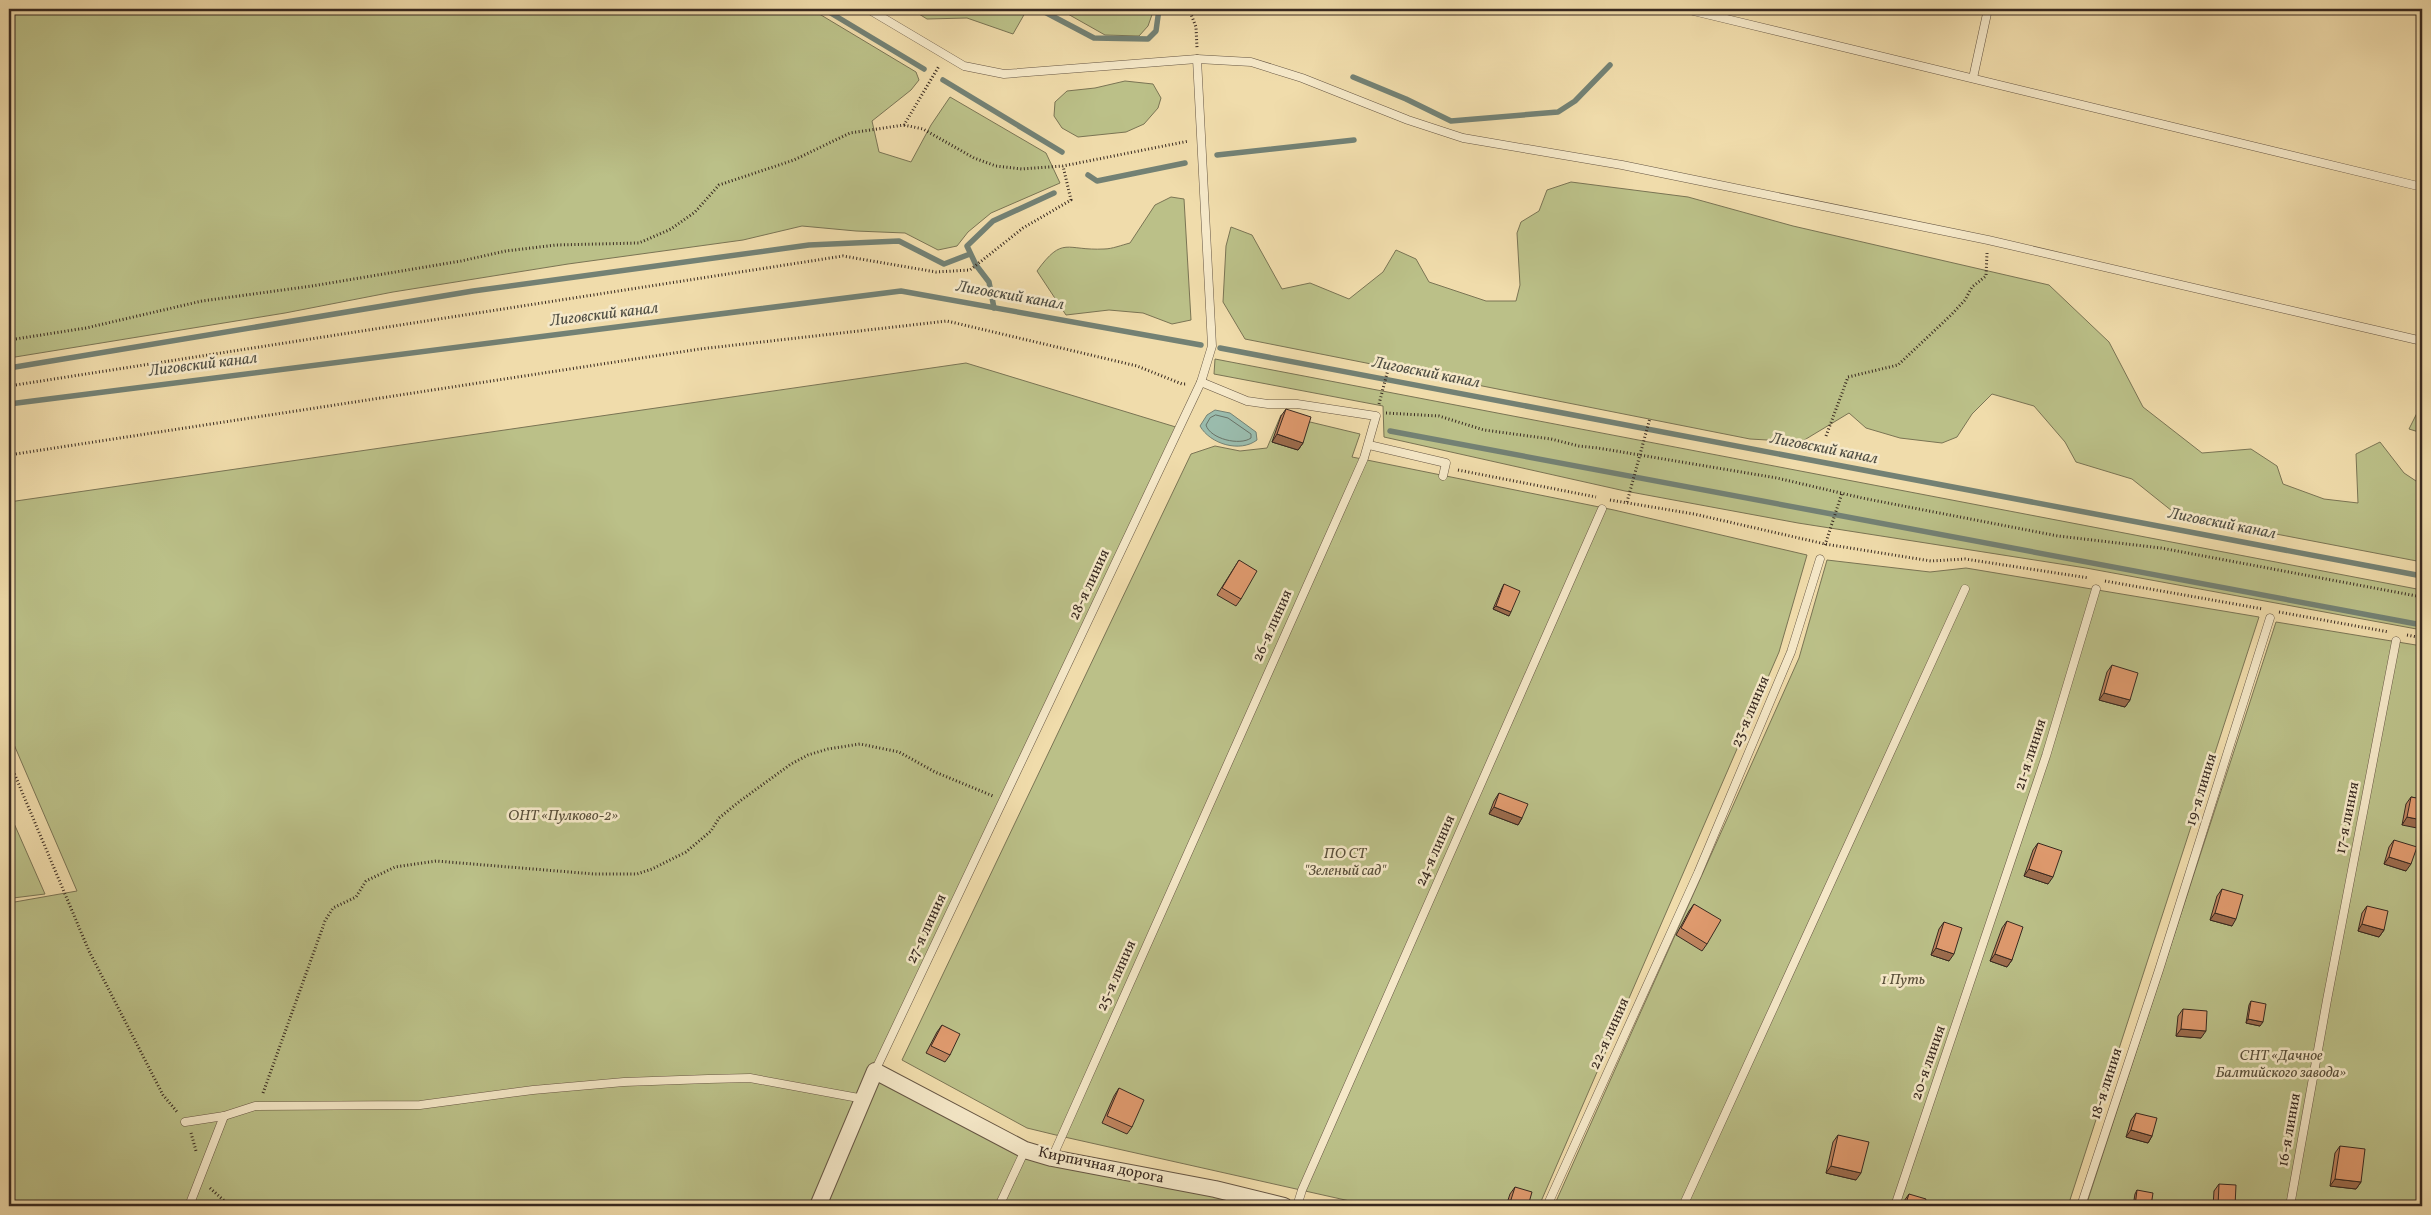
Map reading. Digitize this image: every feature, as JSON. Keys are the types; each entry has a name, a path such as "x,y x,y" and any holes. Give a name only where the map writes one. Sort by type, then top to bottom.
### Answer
{"street":[{"path":"818,1206 875,1071"},
{"name":"Кирпичная дорога","path":"875,1071 1024,1150 1052,1158 1215,1189 1266,1204 1284,1206"}],"lane":[{"path":"868,9 964,66 1004,74 1197,59 1250,62 1302,78 1417,123 1463,138 1622,165 1988,240 2422,341"},
{"path":"1685,9 2422,187"},
{"path":"1973,78 1988,9"},
{"name":"28-я линия","path":"1003,800 1201,382 1212,346 1197,59"},
{"path":"1201,382 1247,401 1268,404 1297,404 1376,416"},
{"name":"26-я линия","path":"1208,806 1364,458 1376,416"},
{"path":"1369,445 1446,464 1443,476"},
{"name":"24-я линия","path":"1297,1206 1302,1190 1602,509"},
{"name":"23-я линия","path":"1698,872 1791,652 1820,559"},
{"path":"1683,1206 1965,589"},
{"name":"21-я линия","path":"1988,928 2046,756 2096,589"},
{"name":"19-я линия","path":"2159,970 2270,618"},
{"name":"17-я линия","path":"2327,1000 2397,637"},
{"name":"27-я линия","path":"875,1071 1003,800"},
{"name":"25-я линия","path":"1052,1158 1208,806"},
{"name":"22-я линия","path":"1547,1206 1698,872"},
{"name":"20-я линия","path":"1895,1206 1988,928"},
{"name":"18-я линия","path":"2081,1206 2159,970"},
{"name":"16-я линия","path":"2290,1206 2327,1000"},
{"path":"185,1122 224,1116 255,1106 420,1105 533,1090 624,1082 708,1079 750,1078 864,1098"},
{"path":"188,1206 224,1116"},
{"path":"999,1206 1024,1150"}],"path":[{"path":"1189,9 1196,27 1197,59"},
{"path":"904,125 946,56"},
{"path":"9,340 86,328 202,301 322,285 461,261 506,251 556,245 638,243 671,229 695,212 719,185 786,164 850,133 904,125 924,129 967,154 996,166 1022,169 1063,166 1201,139"},
{"path":"9,386 842,256 936,272 970,270 1023,228 1071,200 1063,166"},
{"path":"1826,436 1848,378 1898,365 1966,300 1972,287 1986,276 1988,240"},
{"path":"9,455 700,349 947,321 1137,366 1182,384 1201,382"},
{"path":"1381,397 1390,362"},
{"path":"1376,416 1390,412 1439,416 1484,430 1551,439 1561,443 1777,478 1842,493 2058,536 2161,548 2422,597"},
{"path":"1627,502 1650,418"},
{"path":"1446,464 1458,470 1694,514 1825,544 1931,561 1965,559 2099,580 2397,637"},
{"path":"1828,536 1842,493"},
{"path":"2406,635 2422,638"},
{"path":"255,1106 268,1085 324,921 333,908 356,897 366,881 395,867 436,861 594,874 636,874 652,869 686,852 711,831 720,818 740,801 791,764 808,755 828,749 860,744 899,752 935,772 1003,800"},
{"path":"9,761 89,951 163,1095 185,1122 195,1141 200,1179 230,1206"}],"green space":[{"path":"9,9 811,9 916,72 919,80 911,90 872,121 879,152 911,162 931,125 950,97 1046,153 1060,183 991,213 968,232 957,246 938,250 905,233 802,226 743,240 568,264 393,292 285,313 9,358"},
{"path":"911,9 1018,9 1025,13 1013,34 967,18 927,19"},
{"path":"1059,9 1154,9 1148,26 1139,36 1105,35"},
{"path":"1125,81 1153,84 1161,98 1158,108 1144,124 1126,132 1078,137 1062,128 1054,116 1055,102 1067,91 1095,88"},
{"path":"1571,182 1688,197 1793,226 2049,285 2109,342 2143,407 2202,453 2251,449 2277,466 2283,484 2324,499 2358,503 2356,454 2380,442 2404,473 2422,485 2422,562 2177,515 2132,479 2076,462 2065,442 2034,406 1992,394 1972,414 1957,437 1942,443 1900,438 1866,428 1849,413 1801,442 1750,439 1245,339 1223,302 1226,246 1231,227 1252,235 1282,289 1310,283 1349,299 1383,272 1396,250 1416,259 1429,282 1486,301 1516,301 1520,285 1517,233 1521,222 1539,211 1547,190"},
{"path":"1171,197 1184,199 1191,320 1172,324 1143,313 1109,310 1066,315 1037,271 1046,260 1053,253 1066,247 1107,249 1130,243 1155,205"},
{"path":"1215,359 2422,590 2422,630 2086,568 1798,523 1625,491 1384,437 1383,406 1214,374"},
{"name":"ОНТ «Пулково-2»","path":"966,363 1179,428 875,1071 1025,1150 1284,1206 9,1206 9,903 77,891 9,733 9,502"},
{"path":"2422,403 2422,433 2409,429"},
{"name":"ПО СТ \"Зеленый сад\"","path":"1281,415 1360,434 1352,457 1614,510 1807,555 1779,652 1539,1206 1372,1206 1060,1136 1027,1128 902,1060 1191,454 1215,446 1240,451 1267,448"},
{"name":"1 Путь","path":"1827,560 1930,572 1966,568 2259,617 2068,1206 1554,1206 1799,658"},
{"name":"СНТ «Дачное Балтийского завода»","path":"2276,622 2422,646 2422,1206 2086,1206"},
{"path":"9,812 45,894 9,897"}],"water":[{"path":"1215,410 1230,413 1256,432 1257,440 1250,444 1234,446 1226,445 1211,438 1200,426 1207,415"}],"building":[{"path":"1286,409 1311,417 1303,443 1277,434"},
{"path":"1239,560 1257,571 1241,599 1222,588"},
{"path":"1504,584 1520,591 1511,612 1496,606"},
{"path":"2112,665 2138,673 2130,700 2104,693"},
{"path":"1499,793 1528,804 1522,818 1494,807"},
{"path":"2411,797 2422,799 2422,820 2407,817"},
{"path":"2394,840 2417,847 2411,864 2389,857"},
{"path":"2038,843 2062,851 2053,877 2029,869"},
{"path":"2222,889 2243,895 2236,919 2215,913"},
{"path":"1694,904 1721,920 1707,944 1681,928"},
{"path":"2367,906 2388,911 2384,930 2362,924"},
{"path":"2007,921 2023,927 2012,960 1995,954"},
{"path":"1944,922 1962,928 1954,954 1936,948"},
{"path":"2251,1001 2266,1004 2263,1022 2248,1019"},
{"path":"2183,1009 2207,1011 2206,1031 2181,1029"},
{"path":"942,1025 960,1034 950,1055 931,1046"},
{"path":"1119,1088 1144,1100 1132,1127 1107,1116"},
{"path":"2136,1113 2157,1118 2152,1136 2131,1130"},
{"path":"1838,1135 1869,1142 1861,1173 1831,1166"},
{"path":"2340,1146 2365,1149 2361,1182 2335,1179"},
{"path":"2219,1184 2236,1185 2235,1206 2218,1206"},
{"path":"1515,1187 1532,1192 1528,1206 1509,1206"},
{"path":"2137,1190 2153,1193 2151,1206 2135,1206"},
{"path":"1909,1194 1926,1199 1924,1206 1905,1206"},
{"path":"1700,1202 1711,1206 1699,1206"}],"waterway":[{"path":"824,9 924,69"},
{"path":"1039,9 1094,38 1148,39 1156,31 1159,9"},
{"path":"1353,77 1406,99 1451,121 1558,112 1575,101 1610,65"},
{"path":"943,80 1062,152"},
{"path":"1217,155 1354,140"},
{"path":"1088,175 1097,181 1185,163"},
{"path":"994,308 989,282 976,265 967,246 993,221 1054,193"},
{"path":"9,368 473,291 809,245 899,241 944,264 970,254"},
{"name":"Лиговский канал","path":"9,404 901,291 1201,345"},
{"name":"Лиговский канал","path":"1220,348 2422,576"},
{"path":"1390,431 2422,625"}]}
